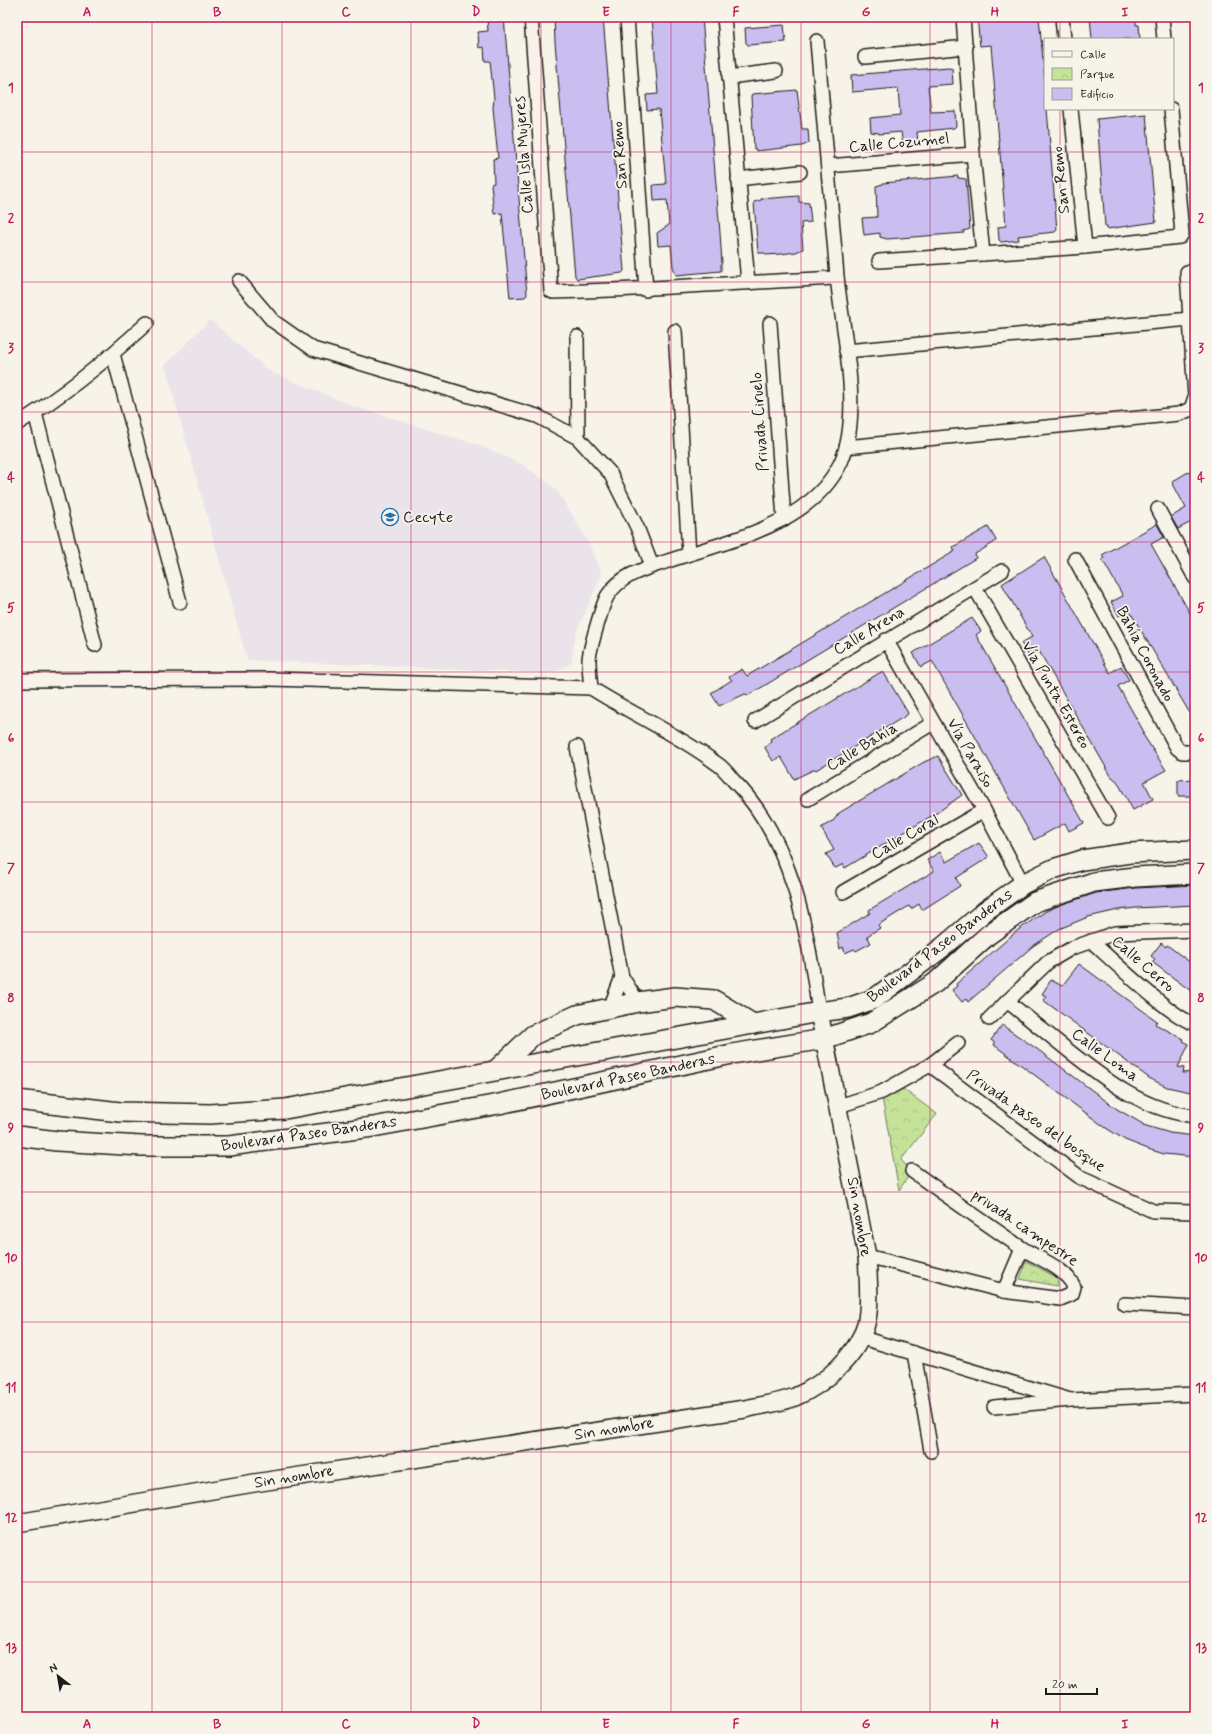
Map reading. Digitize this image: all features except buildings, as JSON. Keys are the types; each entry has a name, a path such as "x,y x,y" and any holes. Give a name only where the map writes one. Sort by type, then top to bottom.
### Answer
{"main road":[{"name":"Boulevard Paseo Banderas","path":"17,1100 120,1112 210,1114 285,1109 848,1008 874,999 943,947 985,911 1023,884 1053,869 1082,860 1130,853 1195,850"},
{"name":"Boulevard Paseo Banderas","path":"17,1136 57,1141 141,1146 229,1146 381,1126 499,1104 732,1054 824,1039 871,1023 935,982 988,936 1035,902 1094,882 1135,877 1195,874"},
{"path":"496,1070 533,1035 577,1015 638,1002 675,997 714,1000 753,1024"}],"street":[{"name":"Calle Isla Mujeres","path":"531,17 551,291 646,290"},
{"name":"San Remo","path":"628,17 646,290"},
{"path":"724,17 748,282"},
{"path":"963,17 973,154 983,254"},
{"path":"1062,17 1064,38"},
{"path":"1162,17 1164,38"},
{"path":"591,688 589,659 607,596 620,581 638,571 784,519 806,505 833,477 846,446 851,421 851,392 838,278 817,41"},
{"path":"865,57 966,47"},
{"path":"729,77 776,71"},
{"name":"San Remo","path":"1071,110 1085,247"},
{"path":"879,260 1085,247 1182,236 1171,110"},
{"name":"Calle Cozumel","path":"828,166 973,154"},
{"path":"738,179 800,172"},
{"path":"846,446 1179,414 1191,409 1195,397 1187,272"},
{"path":"646,290 748,282 838,278"},
{"path":"239,281 273,321 313,349 537,416 578,438 610,473 638,527 652,566"},
{"path":"846,351 1190,319"},
{"path":"17,424 35,413 113,354 148,323"},
{"name":"Privada Ciruelo","path":"770,323 784,519"},
{"path":"675,331 688,554"},
{"path":"577,336 578,438"},
{"path":"113,354 180,602"},
{"path":"35,413 95,645"},
{"path":"1158,509 1195,578"},
{"name":"Bahía Coronado","path":"1075,559 1177,748 1182,752 1195,752"},
{"name":"Calle Arena","path":"755,721 886,640 1002,571"},
{"name":"Vía Punta Estereo","path":"974,588 1108,818"},
{"name":"Vía Paraiso","path":"886,640 984,810 1023,884"},
{"path":"17,680 270,679 591,688 612,702 658,725 717,763 750,796 784,856 795,888 806,927 819,1012"},
{"name":"Calle Bahía","path":"808,799 933,723"},
{"path":"577,747 622,977 638,1002"},
{"name":"Calle Coral","path":"843,892 984,810"},
{"path":"989,1018 1048,962 1072,948 1115,934 1195,930"},
{"name":"Calle Cerro","path":"1091,941 1175,1013 1191,1023 1195,1023"},
{"path":"610,1008 622,977"},
{"name":"Calle Loma","path":"1007,1001 1122,1091 1149,1105 1185,1115 1195,1116"},
{"name":"Sin nombre","path":"17,1523 254,1483 745,1409 795,1397 822,1382 841,1366 859,1337 866,1323 868,1291 867,1256 839,1106 819,1012"},
{"path":"839,1106 882,1092 930,1065 958,1042"},
{"name":"Privada paseo del bosque","path":"930,1065 1081,1178 1153,1211 1195,1212"},
{"name":"privada campestre","path":"867,1256 1004,1291 1060,1299 1072,1294 1074,1287 1070,1279 1022,1249 912,1172"},
{"path":"1004,1291 1022,1249"},
{"path":"1124,1304 1195,1308"},
{"path":"859,1337 1070,1400"},
{"path":"914,1353 931,1451"},
{"path":"994,1407 1070,1400 1195,1394"}],"shaded area":[{"name":"Cecyte","path":"210,320 269,371 353,406 481,446 522,464 557,490 589,543 602,574 576,632 571,663 558,670 547,673 247,660 165,365"}],"green space":[{"path":"903,1089 937,1114 901,1160 912,1171 899,1190 882,1098"},
{"path":"1026,1261 1058,1278 1057,1286 1020,1279"}],"place":[{"name":"Cecyte","path":"390,517"}]}
